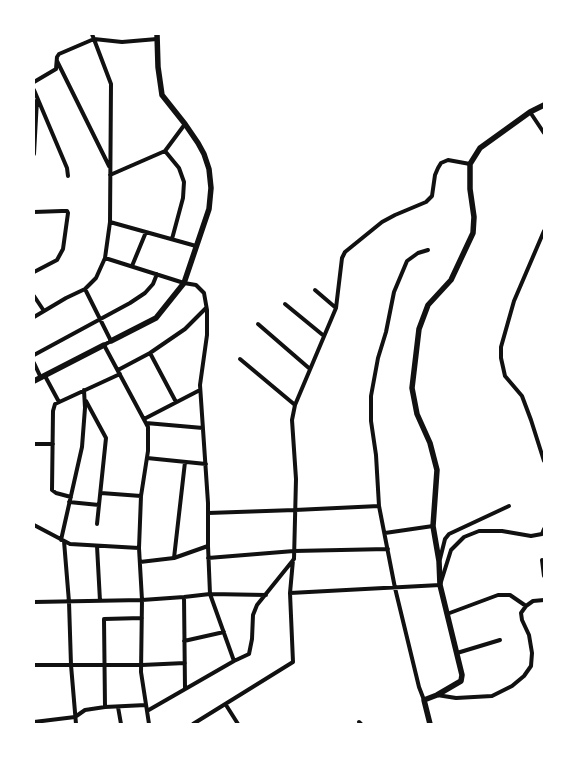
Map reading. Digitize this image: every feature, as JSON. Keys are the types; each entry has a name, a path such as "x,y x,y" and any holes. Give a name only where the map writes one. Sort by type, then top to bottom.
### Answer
{"street":[{"path":"34,317 66,298 85,289 96,278 105,258 110,222 111,84 92,34"},
{"path":"34,82 56,70 59,54 94,39 122,42 157,36 158,67 162,95 185,124 204,154 209,169 211,188 209,209 184,283 156,318 34,381"},
{"path":"57,61 110,168"},
{"path":"34,90 67,168 68,176"},
{"path":"34,154 37,98"},
{"path":"424,700 437,695 460,681 462,675 440,585 439,561 433,526 437,470 430,443 417,414 412,388 420,329 428,305 451,280 472,232 474,217 470,189 470,164 480,148 530,112 544,105"},
{"path":"530,112 544,133"},
{"path":"110,175 165,151 185,124"},
{"path":"165,151 179,168 184,182 183,198 172,239"},
{"path":"193,724 201,722 292,662 290,593 294,559 296,479 292,420 295,405 336,308 342,258 345,252 382,222 426,202 432,196 435,175 441,163 448,160 470,164"},
{"path":"34,212 67,211 68,213 63,249 57,260 34,272"},
{"path":"110,222 196,246"},
{"path":"544,231 514,301 501,347 501,358 505,376 522,396 544,461"},
{"path":"132,266 146,232"},
{"path":"428,250 418,253 407,261 394,292 386,332 378,358 371,396 371,421 376,455 379,506 395,588 419,687 430,724"},
{"path":"105,258 184,283 196,285 204,292 207,335 200,390 206,464 210,594 234,661"},
{"path":"34,355 130,303 145,293 157,274"},
{"path":"85,289 111,341"},
{"path":"315,290 336,308"},
{"path":"34,296 44,312"},
{"path":"285,304 324,336"},
{"path":"71,498 56,493 52,490 53,411 55,404 119,372 185,329 206,308"},
{"path":"258,324 310,369"},
{"path":"104,345 148,426 147,458 141,496 139,548 142,600 142,672 149,724"},
{"path":"150,352 176,402"},
{"path":"240,359 295,405"},
{"path":"34,363 59,402"},
{"path":"76,724 70,665 69,602 62,541 69,502 82,448 85,399 84,390"},
{"path":"145,421 176,402 200,390"},
{"path":"85,399 106,438 97,524"},
{"path":"145,421 203,428"},
{"path":"34,444 53,444"},
{"path":"147,458 206,464"},
{"path":"174,558 185,462"},
{"path":"101,493 141,496"},
{"path":"69,502 99,505"},
{"path":"208,513 379,506"},
{"path":"439,561 445,539 449,534 509,506"},
{"path":"34,525 70,544 139,548"},
{"path":"385,533 433,526"},
{"path":"440,585 451,550 464,537 479,531 502,531 532,536 542,534 544,529"},
{"path":"97,546 100,601"},
{"path":"140,562 174,558 208,546"},
{"path":"208,558 294,551 388,549"},
{"path":"147,711 234,661 249,654 252,639 253,616 257,605 294,559"},
{"path":"542,560 544,576"},
{"path":"290,593 440,585"},
{"path":"34,602 142,600 210,594 266,595"},
{"path":"446,614 498,595 510,595 526,606"},
{"path":"184,597 185,690"},
{"path":"437,695 456,698 492,696 512,686 524,676 531,666 532,653 521,613 526,606 533,601 544,600"},
{"path":"105,707 104,620 142,618"},
{"path":"184,641 224,632"},
{"path":"457,653 500,640"},
{"path":"34,665 142,665 185,663"},
{"path":"34,722 47,723 75,717 85,710 105,707 146,705"},
{"path":"226,705 238,724"},
{"path":"118,706 121,724"}]}
